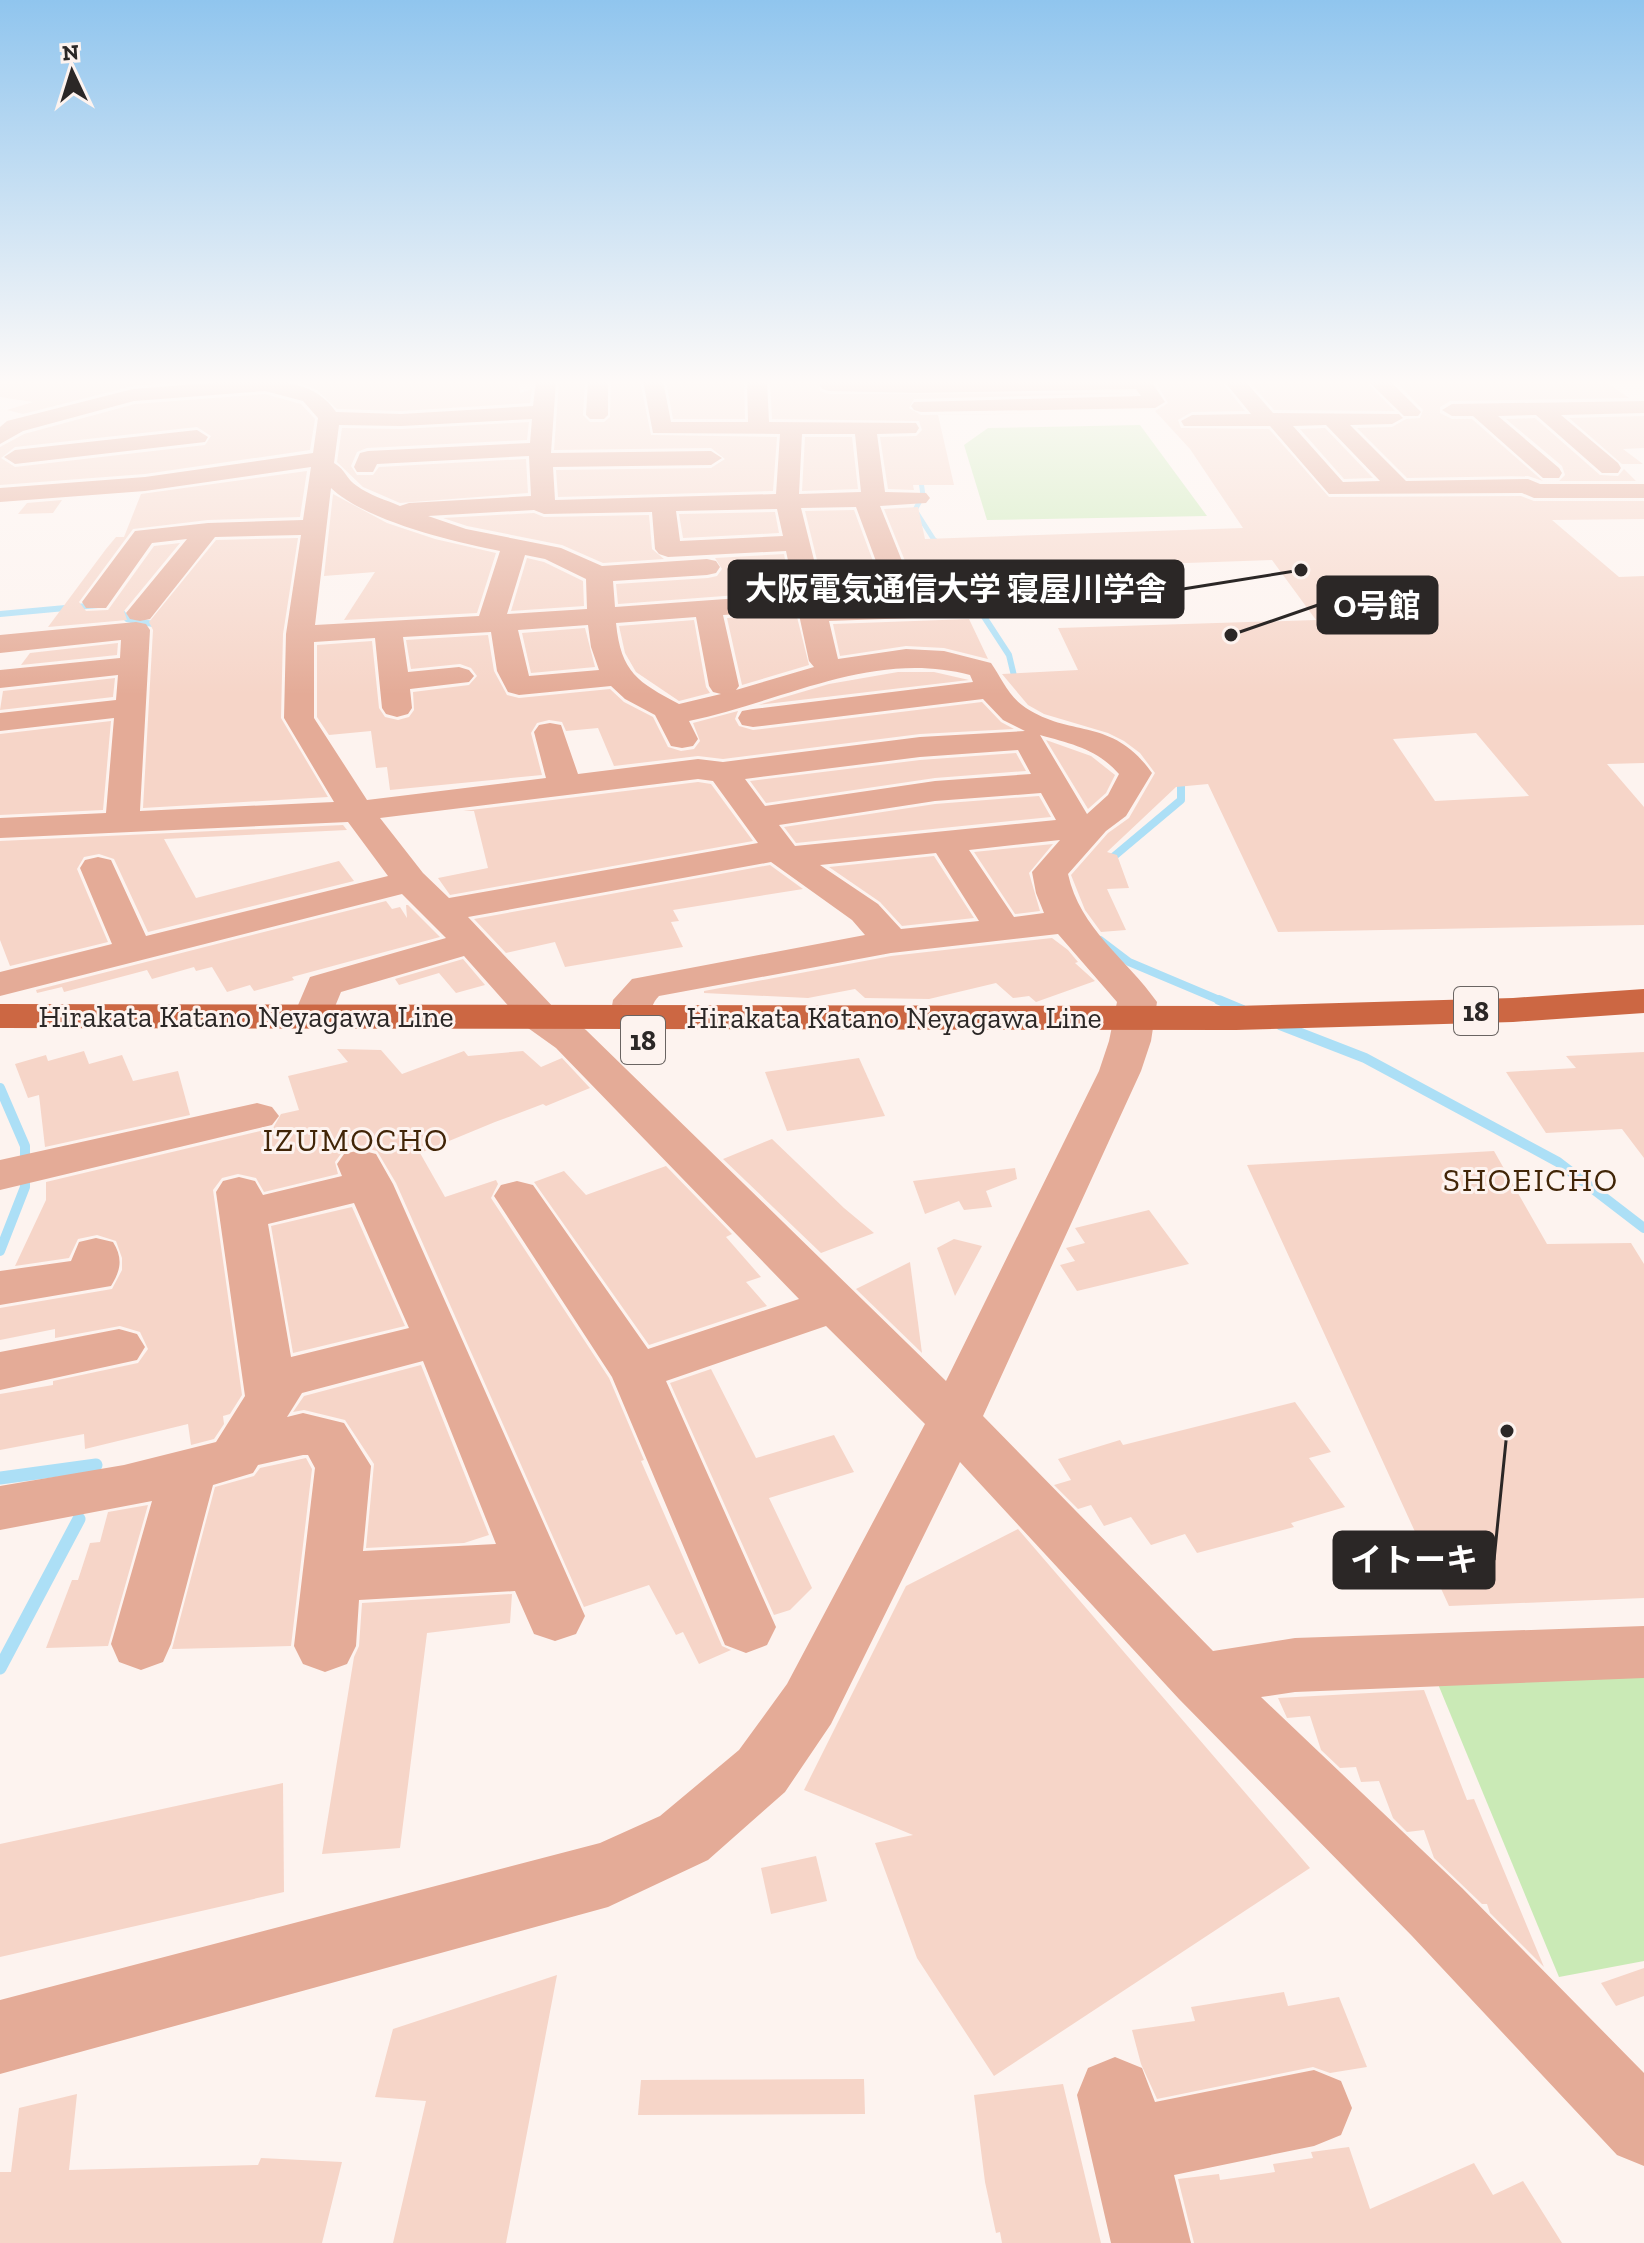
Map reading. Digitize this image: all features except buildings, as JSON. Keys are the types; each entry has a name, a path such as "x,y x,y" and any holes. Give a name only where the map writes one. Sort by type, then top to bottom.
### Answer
{"main road":[{"name":"Hirakata Katano Neyagawa Line","path":"0,1037 556,1029 1297,1028 1644,1001"},
{"name":"Hirakata Katano Neyagawa Line","path":"0,1016 313,1017 556,1029 630,1018 1132,1030 1236,1018 1357,1038 1644,1026"}],"street":[{"path":"40,486 46,493"},
{"path":"1,496 127,486"},
{"path":"318,486 300,634 299,718 357,811 410,881 954,1420 1201,1680 1437,1912 1644,2128"},
{"path":"342,486 390,511 461,536 501,536 552,553 598,574 708,567 710,606 724,686"},
{"path":"543,486 544,507 918,498"},
{"path":"624,486 624,505"},
{"path":"706,503 708,486"},
{"path":"788,486 787,501 824,661 834,672"},
{"path":"869,486 870,500 907,609"},
{"path":"1334,486 1337,489 1528,486 1534,491 1644,491"},
{"path":"390,511 544,502"},
{"path":"663,504 668,549 796,543"},
{"path":"552,553 570,506"},
{"path":"96,602 144,536 208,530 312,527"},
{"path":"140,613 208,530"},
{"path":"501,536 497,623 519,686 616,677"},
{"path":"598,574 609,661 616,677 636,696 668,710 710,771 755,818 783,854 865,912 891,942"},
{"path":"300,634 497,623 710,606 969,608"},
{"path":"388,629 395,695 459,676"},
{"path":"0,644 136,630 122,823"},
{"path":"0,2037 608,1874 684,1838 762,1771 809,1704 954,1420 1120,1071 1137,1002 1126,986 1085,946 1068,922 1051,887 1050,872 1085,828 1125,797 1136,773 1125,755 1104,743 1025,722 1009,712 989,689 981,669 948,658 897,659 834,672 673,721"},
{"path":"0,679 134,665"},
{"path":"673,721 989,689"},
{"path":"0,722 132,707"},
{"path":"550,732 565,787"},
{"path":"0,828 357,811 920,747 1028,740 1052,782 1085,828"},
{"path":"755,818 935,791 1052,782"},
{"path":"441,911 783,854 1085,828"},
{"path":"946,842 1004,930"},
{"path":"98,868 134,952"},
{"path":"0,984 410,881"},
{"path":"630,1018 633,1000 646,987 891,942 1068,922"},
{"path":"313,1017 324,985 472,942"},
{"path":"19,1170 257,1116"},
{"path":"272,1398 240,1203 365,1174 439,1339 544,1591 331,1577"},
{"path":"517,1196 636,1372 746,1627"},
{"path":"2,1288 94,1274 96,1254"},
{"path":"636,1372 835,1305"},
{"path":"0,1508 124,1487 234,1458 284,1378 439,1339"},
{"path":"0,1371 119,1347"},
{"path":"241,1448 303,1434 325,1438 343,1466 325,1646"},
{"path":"141,1644 189,1470"},
{"path":"1201,1680 1295,1665 1644,1652"},
{"path":"1151,2243 1122,2121 1314,2108"}],"green space":[{"path":"976,486 1185,486 1207,516 987,520"},
{"path":"1644,1667 1644,1961 1559,1977 1433,1672"}],"waterway":[{"path":"922,486 923,495 915,510 936,543"},
{"path":"935,541 940,549"},
{"path":"966,589 1009,655 1016,684"},
{"path":"0,614 98,605"},
{"path":"120,610 127,619 163,626"},
{"path":"1106,863 1181,800 1181,782 1177,775"},
{"path":"1100,940 1129,962 1224,1002"},
{"path":"1219,1000 1243,1010"},
{"path":"1280,1025 1365,1058 1558,1162 1644,1228"},
{"path":"0,1088 25,1146 25,1187 0,1251"},
{"path":"0,1478 96,1465"},
{"path":"0,1668 79,1519"}],"place":[{"name":"大阪電気通信大学 寝屋川学舎","path":"1301,570"},
{"name":"O号館","path":"1231,635"},
{"name":"イトーキ","path":"1507,1431"}],"district":[{"name":"IZUMOCHO","path":"356,1140"},
{"name":"SHOEICHO","path":"1531,1180"}]}
